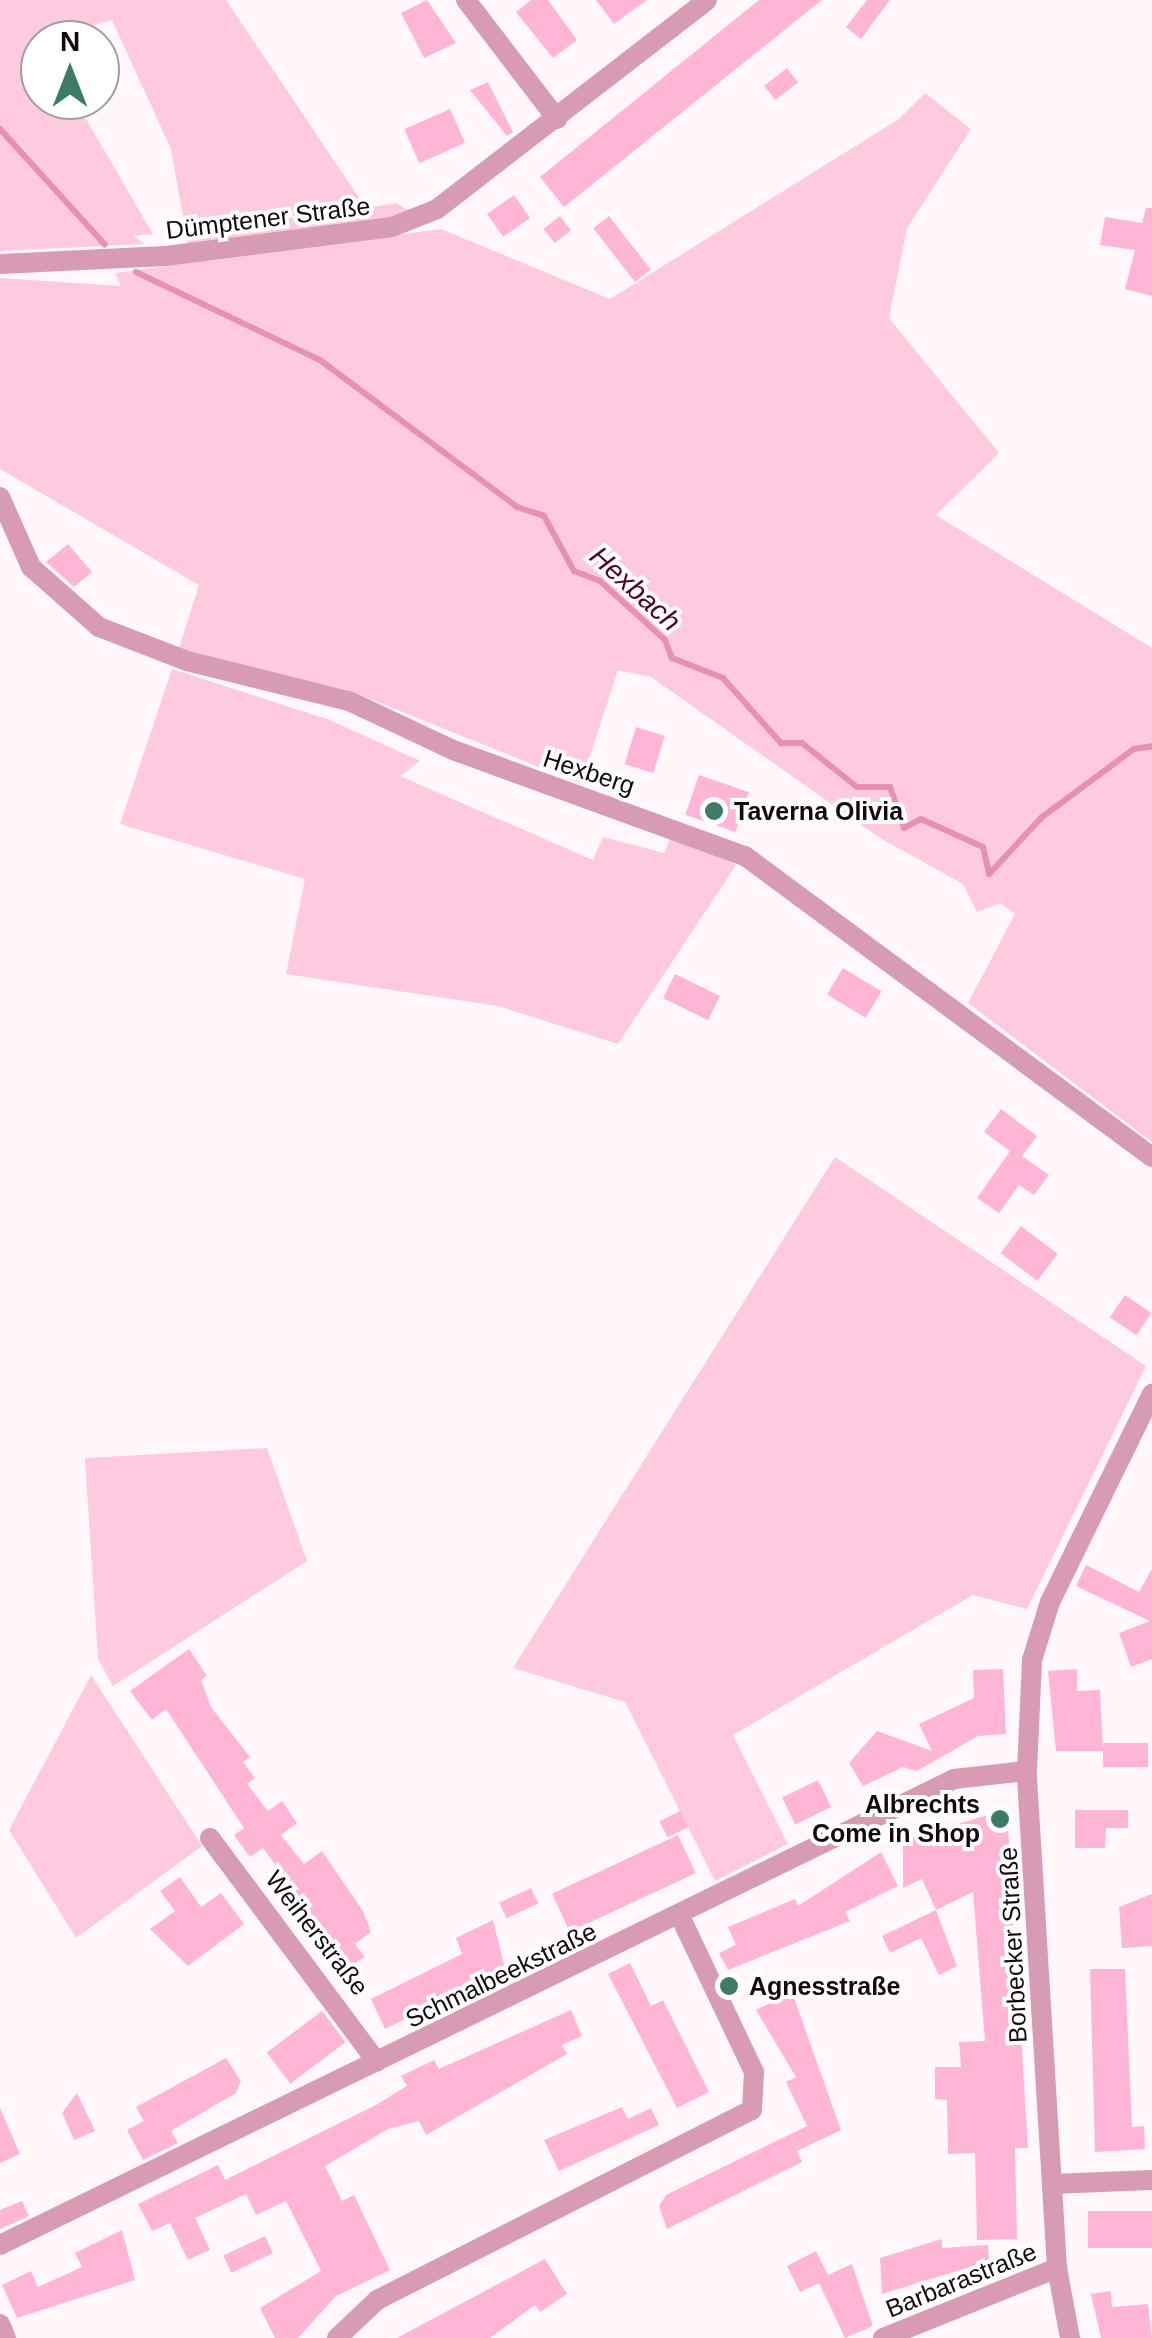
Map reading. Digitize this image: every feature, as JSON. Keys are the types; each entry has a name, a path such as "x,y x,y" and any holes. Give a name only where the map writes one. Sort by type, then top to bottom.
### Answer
{"street":[{"path":"466,0 557,119"},
{"name":"Dümptener Straße","path":"0,264 166,256 392,227 437,209 706,0"},
{"name":"Hexberg","path":"0,497 31,567 99,627 186,661 350,701 453,750 745,856 1152,1157"},
{"name":"Borbecker Straße","path":"1070,2338 1057,2268 1028,1771 1037,1636 1152,1394"},
{"name":"Schmalbeekstraße","path":"0,2245 954,1779 1028,1771"},
{"name":"Weiherstraße","path":"210,1838 377,2062"},
{"path":"338,2338 376,2300 752,2110 754,2072 680,1916"},
{"path":"1052,2184 1152,2180"},
{"name":"Barbarastraße","path":"884,2338 1057,2268"},
{"path":"0,2324 6,2338"}],"shaded area":[{"path":"0,0 226,0 366,208 396,203 413,213 189,251 171,149 120,37 120,20 20,20 20,120 87,120 153,234 134,236 144,244 0,251"},
{"path":"925,93 971,129 907,228 889,318 999,453 936,515 1152,648 1152,1142 968,1003 1015,914 1000,903 977,912 963,884 880,838 651,677 618,670 581,784 348,690 178,651 199,585 0,469 0,278 121,286 115,273 441,229 610,299 899,119"},
{"path":"172,669 330,720 420,761 400,776 593,860 603,837 664,853 673,832 736,865 618,1044 498,1006 286,974 305,879 120,824"},
{"path":"835,1157 1146,1366 1027,1609 973,1595 733,1735 788,1844 715,1881 625,1702 513,1668"},
{"path":"267,1448 307,1561 113,1686 98,1659 85,1458"},
{"path":"91,1675 202,1846 76,1938 9,1830"}],"building":[{"path":"427,0 456,43 424,58 401,13"},
{"path":"531,0 548,0 577,40 553,58 516,12"},
{"path":"596,0 647,0 614,24"},
{"path":"759,0 822,0 564,207 540,177"},
{"path":"867,0 890,0 861,39 846,27"},
{"path":"787,68 798,82 775,100 764,86"},
{"path":"488,82 513,132 507,136 470,90"},
{"path":"450,109 465,143 419,163 404,129"},
{"path":"514,195 530,218 503,237 487,214"},
{"path":"1146,208 1152,208 1152,296 1125,289 1135,250 1100,245 1105,217 1142,223"},
{"path":"560,216 571,230 555,243 543,229"},
{"path":"609,216 651,270 635,282 593,228"},
{"path":"68,544 92,572 74,587 46,562"},
{"path":"636,727 665,736 653,773 625,764"},
{"name":"Taverna Olivia","path":"699,775 749,792 735,832 685,815"},
{"path":"843,968 882,991 866,1018 827,995"},
{"path":"675,974 720,996 708,1020 663,998"},
{"path":"1001,1109 1037,1136 1022,1156 1049,1175 1034,1195 1019,1185 999,1213 977,1198 1010,1151 984,1132"},
{"path":"1021,1226 1058,1254 1037,1281 1001,1253"},
{"path":"1125,1295 1152,1313 1136,1335 1110,1317"},
{"path":"1086,1565 1139,1592 1152,1569 1152,1659 1131,1667 1119,1633 1150,1621 1076,1586"},
{"path":"189,1649 207,1676 201,1680 211,1707 250,1757 243,1762 255,1778 247,1784 268,1811 282,1801 297,1823 281,1835 304,1864 322,1851 363,1911 371,1932 355,1944 365,1957 350,1966 263,1848 250,1857 234,1835 244,1828 166,1709 152,1720 130,1691"},
{"path":"1003,1669 1006,1734 978,1736 917,1771 903,1767 863,1786 849,1763 877,1731 932,1751 919,1724 974,1698 973,1670"},
{"path":"1077,1669 1077,1691 1100,1690 1103,1751 1056,1751 1048,1671"},
{"path":"1103,1743 1148,1743 1148,1767 1103,1767"},
{"path":"818,1780 831,1807 795,1824 782,1798"},
{"path":"1007,1809 1028,2148 1015,2148 1017,2239 977,2240 975,2153 948,2154 947,2100 935,2099 935,2067 961,2067 959,2042 985,2041 973,1892 936,1910 922,1879 903,1888 903,1841"},
{"path":"1075,1810 1128,1810 1128,1828 1106,1828 1105,1848 1075,1848"},
{"path":"680,1811 688,1827 668,1837 660,1821"},
{"path":"678,1835 696,1873 570,1932 552,1894"},
{"path":"881,1852 898,1886 845,1912 850,1921 728,1970 719,1953 736,1945 728,1927 795,1899 798,1906"},
{"path":"180,1877 201,1907 221,1893 244,1924 188,1966 150,1929 175,1911 160,1891"},
{"path":"531,1888 538,1903 506,1918 499,1903"},
{"path":"1152,1894 1152,1946 1122,1948 1119,1907"},
{"path":"936,1910 957,1966 939,1975 921,1938 890,1953 882,1936"},
{"path":"493,1920 505,1969 385,2029 371,1999 462,1954 456,1938"},
{"path":"630,1963 651,2006 663,2000 709,2092 677,2108 608,1974"},
{"path":"1090,1969 1125,1969 1132,2127 1144,2126 1145,2149 1095,2152"},
{"path":"792,1992 841,2130 797,2151 802,2162 667,2229 659,2206 666,2195 807,2126 786,2082 796,2077 756,2010"},
{"path":"571,2010 582,2036 562,2045 567,2054 426,2135 419,2121 388,2129 325,2166 342,2201 354,2195 390,2270 336,2296 298,2338 275,2338 260,2308 321,2271 286,2201 256,2215 246,2194 195,2218 210,2250 188,2260 170,2223 152,2231 138,2204 218,2165 225,2180 376,2105 407,2086 401,2076 434,2060 439,2069"},
{"path":"322,2011 345,2042 290,2084 267,2053"},
{"path":"226,2058 241,2081 236,2093 171,2131 178,2143 143,2160 127,2130 144,2121 136,2107"},
{"path":"77,2093 95,2131 74,2140 62,2113"},
{"path":"622,2107 628,2119 651,2108 659,2125 559,2171 544,2140"},
{"path":"0,2108 20,2154 0,2163"},
{"path":"22,2201 29,2216 0,2229 0,2210"},
{"path":"1088,2211 1152,2211 1152,2248 1088,2248"},
{"path":"122,2230 135,2280 17,2318 2,2285 31,2271 38,2287 82,2267 75,2253"},
{"path":"265,2236 273,2253 231,2273 223,2255"},
{"path":"942,2239 942,2248 988,2245 989,2261 882,2294 880,2258"},
{"path":"816,2251 828,2275 852,2264 873,2326 845,2338 819,2283 800,2292 787,2266"},
{"path":"545,2259 567,2294 540,2312 535,2305 490,2338 397,2338"},
{"path":"1111,2291 1112,2307 1148,2304 1152,2338 1101,2338 1091,2294"}],"waterway":[{"path":"0,129 105,245"},
{"name":"Hexbach","path":"136,272 320,360 517,507 544,516 574,571 600,581 665,640 672,658 723,678 781,743 802,743 857,787 890,787 904,828 921,819 983,847 989,874 1042,817 1134,749 1152,746"}],"place":[{"name":"Taverna Olivia","path":"714,811"},
{"name":"Albrechts Come in Shop","path":"1000,1819"},
{"name":"Agnesstraße","path":"729,1986"}]}
